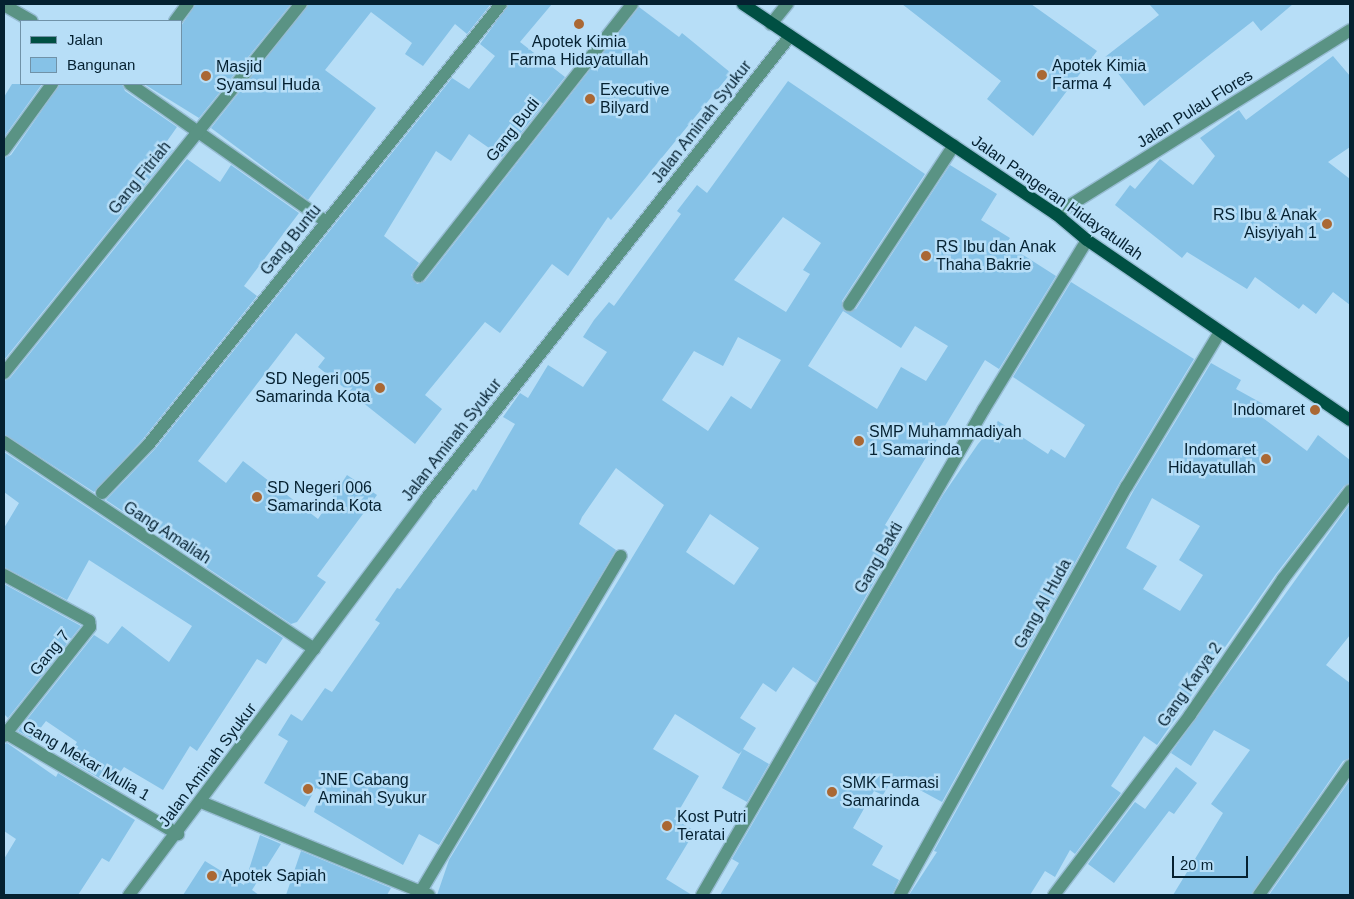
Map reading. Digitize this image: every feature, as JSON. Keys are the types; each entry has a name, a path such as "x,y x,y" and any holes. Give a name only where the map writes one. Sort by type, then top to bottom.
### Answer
{"main road":[{"name":"Jalan Pangeran Hidayatullah","path":"743,4 1056,214 1087,240 1350,420"}],"street":[{"path":"176,20 188,4"},
{"name":"Gang Fitriah","path":"4,373 301,4"},
{"name":"Gang Buntu","path":"102,493 149,444 501,4"},
{"name":"Gang Budi","path":"419,276 632,4"},
{"path":"771,24 786,4"},
{"path":"4,5 30,20"},
{"name":"Jalan Pulau Flores","path":"1056,214 1350,30"},
{"name":"Jalan Aminah Syukur","path":"129,895 178,834 426,499 790,36"},
{"path":"4,150 51,85"},
{"path":"131,85 326,222"},
{"path":"849,305 954,145"},
{"name":"Gang Bakti","path":"702,895 979,418 1087,240"},
{"name":"Gang Al Huda","path":"900,895 1126,486 1220,332"},
{"name":"Gang Amaliah","path":"4,442 314,649"},
{"name":"Gang Karya 2","path":"1054,895 1190,716 1283,580 1350,491"},
{"path":"201,802 425,893 621,556"},
{"name":"Gang 7","path":"4,575 89,621 90,627 4,734"},
{"name":"Gang Mekar Mulia 1","path":"4,734 178,834"},
{"path":"1259,895 1350,766"}],"building":[{"path":"196,4 291,4 199,118 146,85 182,85 182,25"},
{"path":"309,4 491,4 467,34 455,24 423,66 405,54 412,43 371,12 325,70 376,108 308,200 211,128"},
{"path":"509,4 552,4 520,42 565,77 502,157 469,134 451,161 436,151 384,236 419,263 411,275 417,284 425,281 639,7 679,37 682,33 731,73 611,220 608,217 568,276 552,264 500,333 485,322 425,395 442,409 415,444 318,367 325,358 296,333 198,461 226,483 243,461 318,519 347,475 377,495 317,576 326,582 297,622 291,624 106,500 155,449 452,78 469,89 495,56 480,44"},
{"path":"902,4 1031,4 1097,51 1033,136 987,99 1001,81"},
{"path":"1149,4 1293,4 1261,31 1253,21 1144,106 1105,57 1159,15"},
{"path":"1333,56 1350,76 1350,147 1328,162 1350,179 1350,305 1333,292 1316,314 1303,304 1299,309 1255,277 1247,289 1187,252 1182,258 1115,205 1130,185 1135,189 1160,159 1193,185 1215,156 1200,138 1239,110 1246,120"},
{"path":"788,81 925,174 842,301 844,311 856,309 950,165 997,194 981,220 1010,238 1006,244 1056,276 999,369 985,360 885,525 901,535 816,683 793,667 776,692 763,683 740,718 756,728 743,749 769,764 747,802 722,788 742,751 739,754 675,714 653,749 699,776 674,819 695,831 666,879 692,895 437,895 449,860 664,505 616,468 582,517 579,524 616,550 439,845 419,834 403,865 314,812 321,790 316,788 305,807 264,783 288,741 278,735 291,714 302,721 325,688 332,692 380,623 375,620 397,588 400,589 473,489 476,491 515,424 503,417 520,393 528,398 548,365 583,387 607,352 583,337 609,302 614,306 681,214 677,211 697,185 707,193","holes":["783,217 821,243 803,270 810,274 786,312 734,280","843,311 901,348 915,326 948,346 926,381 901,367 877,409 808,366","738,337 781,360 751,409 731,396 708,431 662,400 694,351 723,366","710,514 759,548 734,585 686,552"]},
{"path":"12,84 41,85 4,137 4,97"},
{"path":"59,85 122,85 125,91 177,127 165,144 173,150 4,360 4,158 11,155"},
{"path":"187,159 220,182 231,165 299,213 244,286 257,296 143,439 94,492 4,434 4,381 10,378"},
{"path":"1071,282 1194,359 1120,482 942,802 894,776 883,795 874,791 853,828 883,846 872,865 899,880 892,895 720,895 739,863 732,859 943,495 978,444 998,421 1048,454 1051,449 1065,458 1085,425 1013,377"},
{"path":"1211,363 1241,380 1236,389 1265,405 1259,415 1307,451 1318,435 1350,460 1350,483 1344,486 1276,574 1157,745 1144,736 1111,786 1121,793 1075,854 1070,850 1055,877 1045,871 1030,895 909,895 937,852 934,851 1134,490","holes":["1152,498 1200,526 1179,560 1203,575 1180,611 1143,589 1157,566 1126,548"]},
{"path":"4,452 283,638 266,664 257,659 197,751 190,746 163,790 124,767 111,785 67,759 77,742 46,721 32,739 18,731 94,635 108,644 122,626 169,662 192,626 89,560 67,600 4,567 4,528 19,503 4,492"},
{"path":"1350,504 1350,635 1326,665 1350,683 1350,758 1343,761 1251,895 1173,895 1223,813 1211,804 1250,750 1214,730 1191,766 1171,753"},
{"path":"4,584 81,626 8,718 4,714"},
{"path":"7,743 56,777 58,773 135,820 109,862 102,858 78,895 4,895 4,859 16,839 4,831 4,744"},
{"path":"1176,767 1197,783 1174,814 1169,811 1114,883 1088,864 1135,802 1145,809"},
{"path":"1350,780 1350,895 1269,895"},
{"path":"260,835 281,844 252,890 259,895 183,895 205,861 244,885"},
{"path":"301,851 391,888 387,895 286,895"}],"place":[{"name":"Apotek Kimia Farma Hidayatullah","path":"579,24"},
{"name":"Apotek Kimia Farma 4","path":"1042,75"},
{"name":"Masjid Syamsul Huda","path":"206,76"},
{"name":"Executive Bilyard","path":"590,99"},
{"name":"RS Ibu & Anak Aisyiyah 1","path":"1327,224"},
{"name":"RS Ibu dan Anak Thaha Bakrie","path":"926,256"},
{"name":"SD Negeri 005 Samarinda Kota","path":"380,388"},
{"name":"Indomaret","path":"1315,410"},
{"name":"SMP Muhammadiyah 1 Samarinda","path":"859,441"},
{"name":"Indomaret Hidayatullah","path":"1266,459"},
{"name":"SD Negeri 006 Samarinda Kota","path":"257,497"},
{"name":"JNE Cabang Aminah Syukur","path":"308,789"},
{"name":"SMK Farmasi Samarinda","path":"832,792"},
{"name":"Kost Putri Teratai","path":"667,826"},
{"name":"Apotek Sapiah","path":"212,876"}]}
